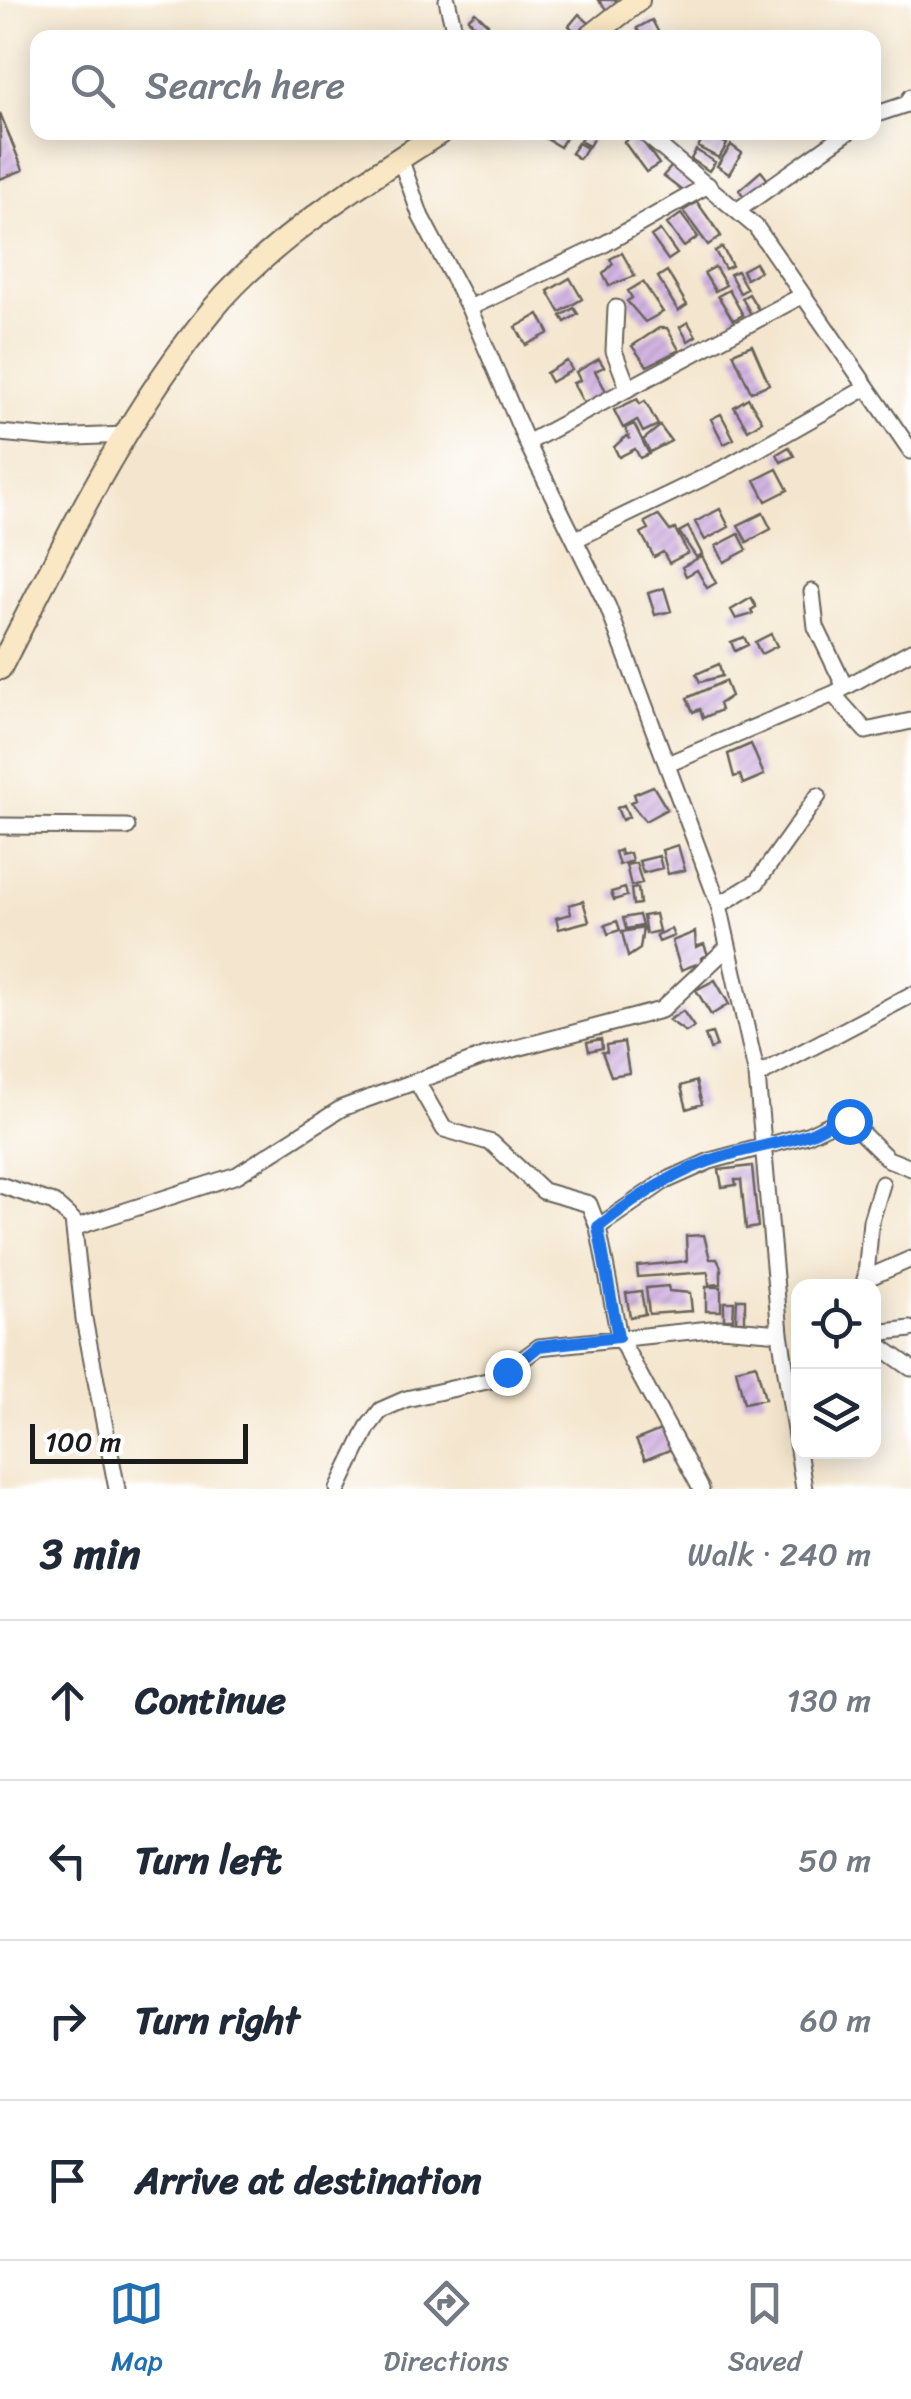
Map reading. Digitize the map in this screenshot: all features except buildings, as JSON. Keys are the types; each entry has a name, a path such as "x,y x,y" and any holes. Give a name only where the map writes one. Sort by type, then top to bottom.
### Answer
{"street":[{"path":"446,0 454,30"},
{"path":"599,30 638,0"},
{"path":"881,113 910,103"},
{"path":"0,668 125,434 215,306 299,232 428,140"},
{"path":"654,140 756,227 911,451"},
{"path":"738,210 837,140"},
{"path":"401,161 421,217 469,308 527,443 630,658 719,905 757,1076 780,1332 791,1353"},
{"path":"469,308 613,240 708,185"},
{"path":"527,443 803,294"},
{"path":"616,308 614,351 628,388"},
{"path":"576,539 730,465 866,388"},
{"path":"0,432 53,438 125,434"},
{"path":"812,592 816,626 839,690 866,731 911,721"},
{"path":"670,764 839,690 911,651"},
{"path":"719,905 757,882 818,796"},
{"path":"0,826 127,826"},
{"path":"76,1227 237,1175 342,1108 538,1040 661,1010 728,948"},
{"path":"757,1076 911,995"},
{"path":"417,1082 444,1129 481,1137 500,1148 543,1191 590,1204 598,1227 618,1337 701,1489"},
{"path":"598,1227 663,1182 724,1156 765,1147 844,1119 888,1159 911,1168"},
{"path":"865,1279 871,1221 882,1184"},
{"path":"0,1185 54,1203 65,1210 76,1227 84,1319 118,1489"},
{"path":"873,1279 911,1259"},
{"path":"338,1489 368,1427 390,1406 487,1382 539,1346 720,1328 780,1332"},
{"path":"881,1333 911,1329"},
{"path":"881,1347 911,1368"},
{"path":"793,1369 804,1489"}],"route":[{"path":"507,1372 539,1346 563,1347 618,1337 598,1227 618,1211 663,1182 710,1161 807,1135 838,1120 849,1121"}]}
